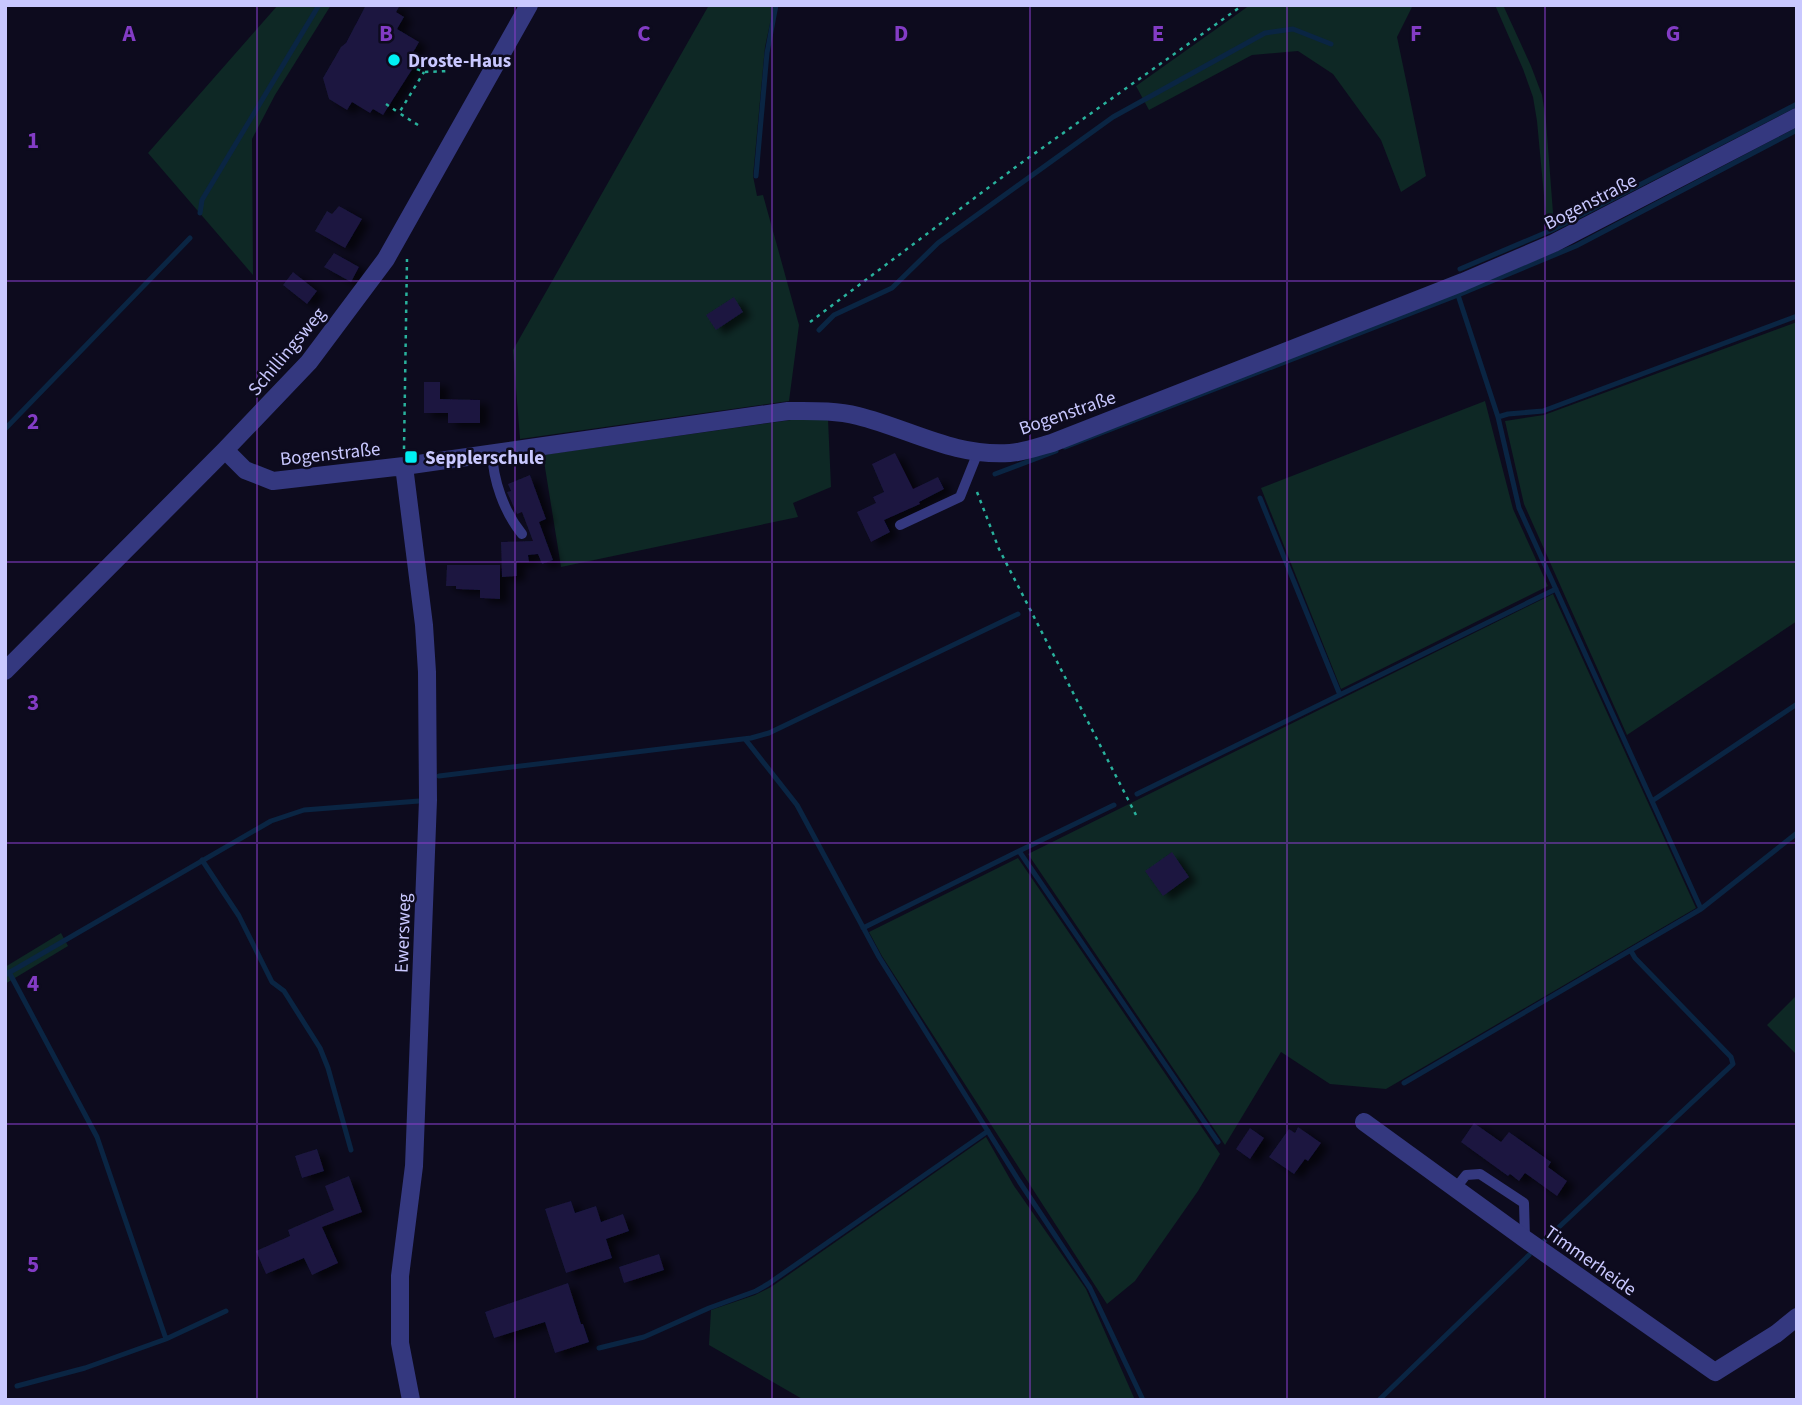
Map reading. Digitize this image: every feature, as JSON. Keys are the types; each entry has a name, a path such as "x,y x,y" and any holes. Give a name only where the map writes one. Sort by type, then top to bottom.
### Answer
{"street":[{"name":"Schillingsweg","path":"5,671 309,362 386,259 529,5"},
{"name":"Bogenstraße","path":"225,450 245,470 273,481 404,466 775,413 825,411 857,416 954,449 1011,453 1052,443 1463,282 1554,243 1797,117"},
{"name":"Ewersweg","path":"404,466 424,625 428,800 414,1166 400,1276 400,1343 411,1400"},
{"name":"Timmerheide","path":"1364,1122 1524,1239 1714,1372 1776,1334 1797,1317"}],"lane":[{"path":"492,452 493,472 512,521 522,534"},
{"path":"900,524 960,497 978,452"},
{"path":"1455,1189 1466,1175 1480,1174 1524,1203 1524,1239"}],"path":[{"path":"810,322 1017,166 1243,5"},
{"path":"409,66 425,72 449,72"},
{"path":"399,113 425,72"},
{"path":"386,104 418,125"},
{"path":"401,232 407,241 404,466"},
{"path":"971,471 999,550 1136,815"}],"green space":[{"path":"278,5 331,5 275,95 252,139 253,275 148,153"},
{"path":"709,5 774,5 765,47 753,176 757,196 763,195 799,325 789,401 520,439 513,350"},
{"path":"1250,5 1413,5 1397,37 1426,176 1401,192 1381,140 1333,74 1298,51 1252,55 1149,110 1136,86"},
{"path":"1495,5 1503,5 1542,95 1554,226 1547,228 1533,97"},
{"path":"1797,322 1797,621 1627,735 1524,504 1505,421 1544,415"},
{"path":"1485,401 1513,509 1548,586 1341,689 1261,488"},
{"path":"828,419 831,487 793,503 798,517 561,567 543,455 791,420"},
{"path":"1553,594 1696,908 1386,1089 1330,1084 1281,1052 1225,1145 1028,854"},
{"path":"1018,858 1220,1154 1198,1191 1135,1281 1107,1304 869,932"},
{"path":"61,933 68,946 5,984 5,967"},
{"path":"1797,995 1797,1055 1767,1025"},
{"path":"986,1137 1014,1186 1086,1289 1135,1400 804,1400 709,1345 711,1310 771,1287"}],"building":[{"name":"Droste-Haus","path":"366,5 400,5 396,12 404,17 397,29 419,42 411,56 418,60 383,115 373,109 370,113 352,102 347,110 329,99 323,78"},
{"path":"339,206 362,219 345,248 315,231 327,211 332,214"},
{"path":"334,253 359,267 351,282 324,267"},
{"path":"293,272 317,291 307,304 283,285"},
{"path":"734,297 743,312 716,330 706,315"},
{"path":"424,382 440,382 440,399 480,400 480,423 448,423 448,413 424,413"},
{"path":"895,453 913,489 938,477 944,489 919,502 920,504 884,520 890,532 871,542 857,512 876,503 873,497 884,492 872,464"},
{"path":"530,475 546,519 539,522 553,560 542,564 538,554 528,555 529,562 517,562 517,576 502,577 501,542 533,541 522,512 517,514 507,492 511,491 508,484"},
{"path":"447,565 500,565 500,599 480,598 480,590 446,586"},
{"path":"1172,852 1189,877 1163,896 1145,871"},
{"path":"1474,1123 1501,1142 1509,1132 1551,1162 1548,1167 1567,1181 1557,1196 1525,1173 1519,1181 1510,1174 1508,1176 1461,1142"},
{"path":"1298,1127 1321,1143 1294,1174 1269,1157 1289,1129 1295,1133"},
{"path":"1250,1128 1264,1138 1250,1159 1236,1149"},
{"path":"317,1149 324,1171 302,1178 295,1156"},
{"path":"349,1176 362,1212 322,1227 338,1263 312,1275 304,1258 266,1274 256,1251 290,1236 288,1230 334,1210 325,1186"},
{"path":"571,1201 575,1213 596,1206 601,1222 623,1214 629,1231 606,1239 612,1258 566,1273 545,1209"},
{"path":"659,1254 664,1270 624,1283 619,1267"},
{"path":"568,1283 589,1342 555,1353 545,1322 494,1338 485,1312"}],"waterway":[{"path":"200,213 202,200 319,5"},
{"path":"756,176 767,53 776,5"},
{"path":"819,330 834,315 892,288 938,243 1113,117 1265,33 1293,29 1331,44"},
{"path":"1460,269 1552,230 1797,104"},
{"path":"1065,447 1458,295 1576,246 1797,130"},
{"path":"5,429 190,238"},
{"path":"1458,295 1498,417 1519,508 1701,909"},
{"path":"1498,417 1543,411 1797,316"},
{"path":"995,474 1056,451"},
{"path":"1260,498 1340,695"},
{"path":"1137,794 1556,589"},
{"path":"439,776 751,738 769,733 1018,614"},
{"path":"1652,801 1797,704"},
{"path":"745,739 797,805 879,957 1019,1181 1090,1288 1143,1400"},
{"path":"5,975 271,821 304,810 419,801"},
{"path":"1019,851 1114,805"},
{"path":"1404,1083 1701,909 1797,833"},
{"path":"863,928 1019,851 1218,1142"},
{"path":"202,860 239,916 272,982 284,991 320,1048 351,1150"},
{"path":"1543,1242 1733,1064 1731,1057 1631,951"},
{"path":"9,972 97,1137 166,1339"},
{"path":"599,1348 644,1337 709,1308 756,1291 988,1131"},
{"path":"1379,1400 1529,1255"},
{"path":"17,1386 85,1368 166,1339 226,1311"}],"place":[{"name":"Droste-Haus","path":"394,60"},
{"name":"Sepplerschule","path":"411,457"}]}
